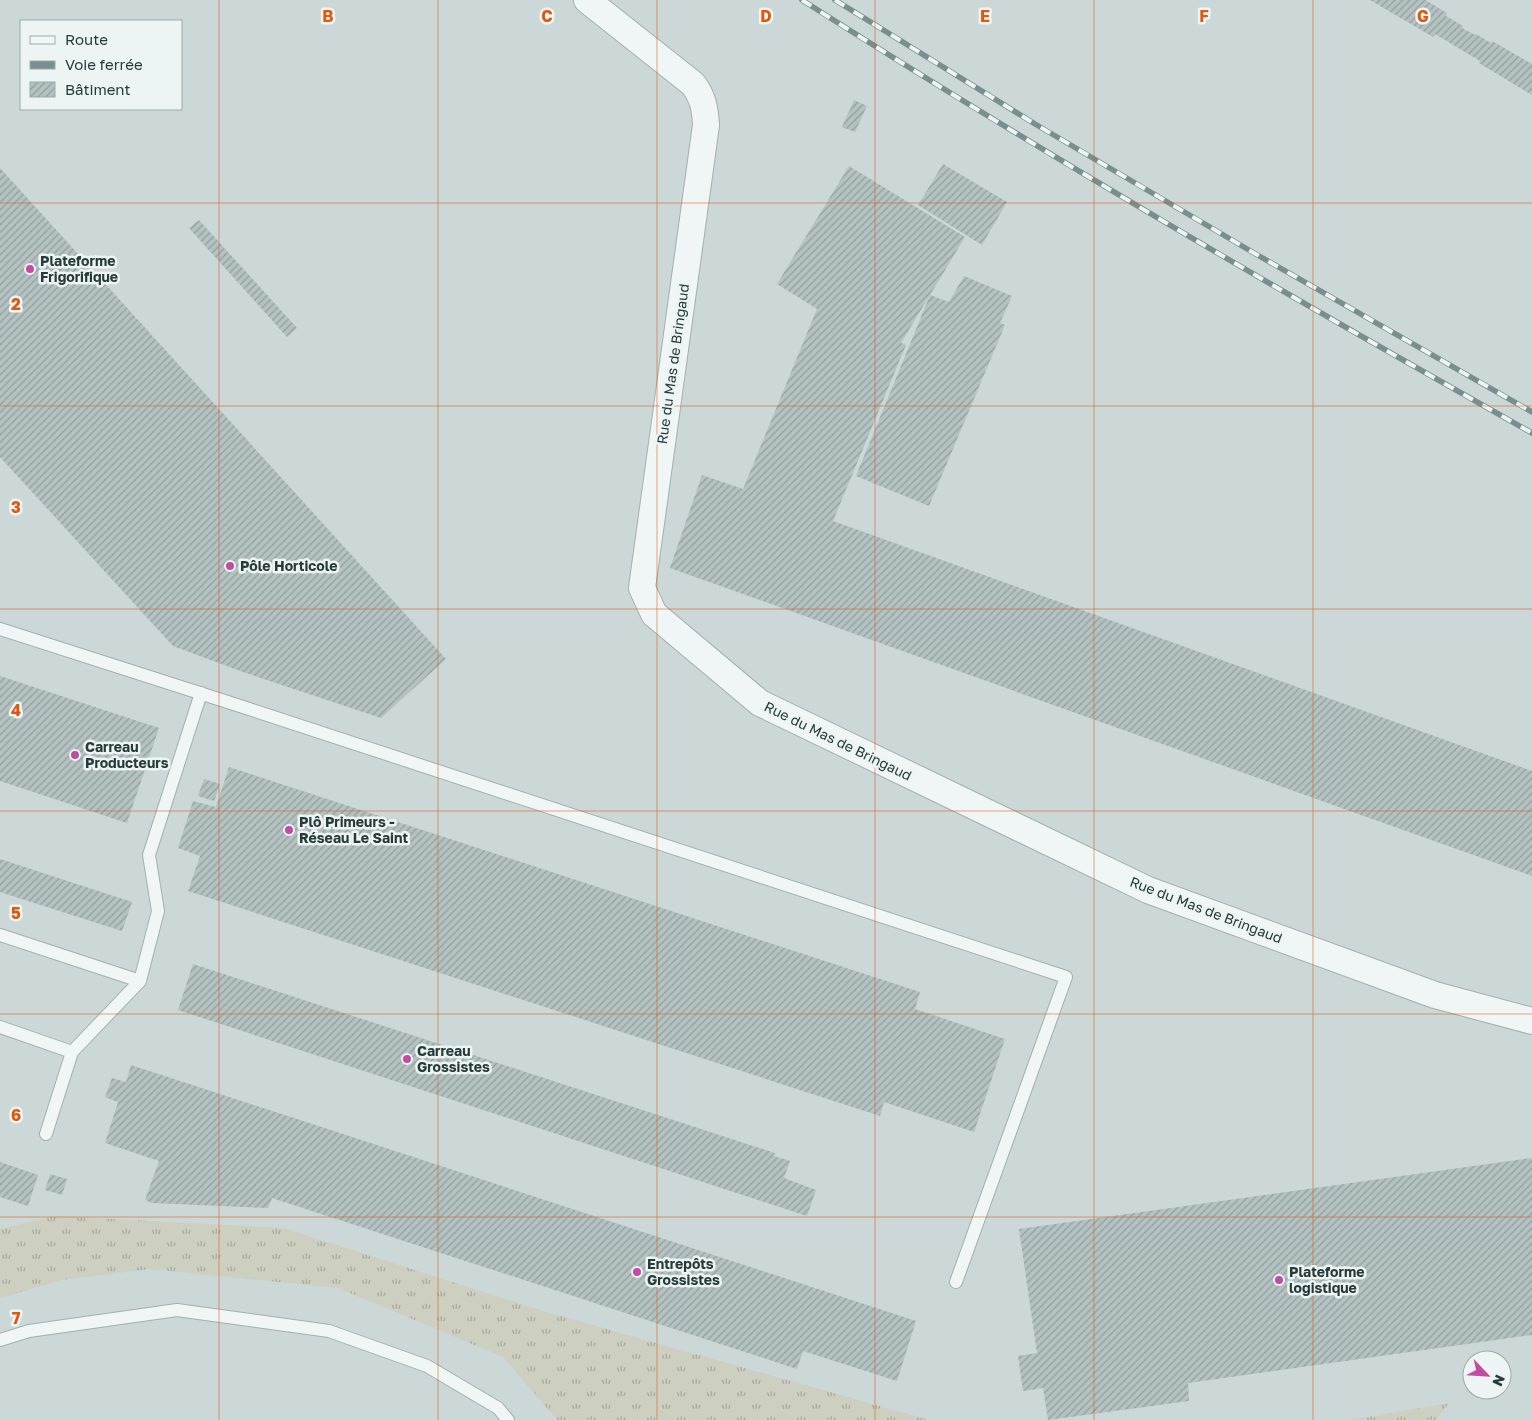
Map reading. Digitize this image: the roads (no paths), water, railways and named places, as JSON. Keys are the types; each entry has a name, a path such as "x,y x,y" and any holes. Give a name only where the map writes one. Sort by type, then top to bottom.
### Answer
{"street":[{"name":"Rue du Mas de Bringaud","path":"587,0 693,84 706,108 706,125 642,588 654,614 760,703 1148,890 1435,995 1532,1022"}],"lane":[{"path":"0,629 201,693 1066,977 956,1282"},
{"path":"46,1134 72,1052 140,981 158,911 149,855 201,693"},
{"path":"0,936 140,981"},
{"path":"0,1027 72,1052"},
{"path":"0,1340 29,1330 177,1310 328,1332 427,1366 498,1408 508,1420"}],"railway":[{"path":"802,0 1072,167 1347,328 1532,433"},
{"path":"835,0 1035,124 1254,253 1532,412"}],"place":[{"name":"Plateforme Frigorifique","path":"30,269"},
{"name":"Pôle Horticole","path":"230,566"},
{"name":"Carreau Producteurs","path":"75,755"},
{"name":"Plô Primeurs - Réseau Le Saint","path":"289,830"},
{"name":"Carreau Grossistes","path":"407,1059"},
{"name":"Entrepôts Grossistes","path":"637,1272"},
{"name":"Plateforme logistique","path":"1279,1280"}]}
